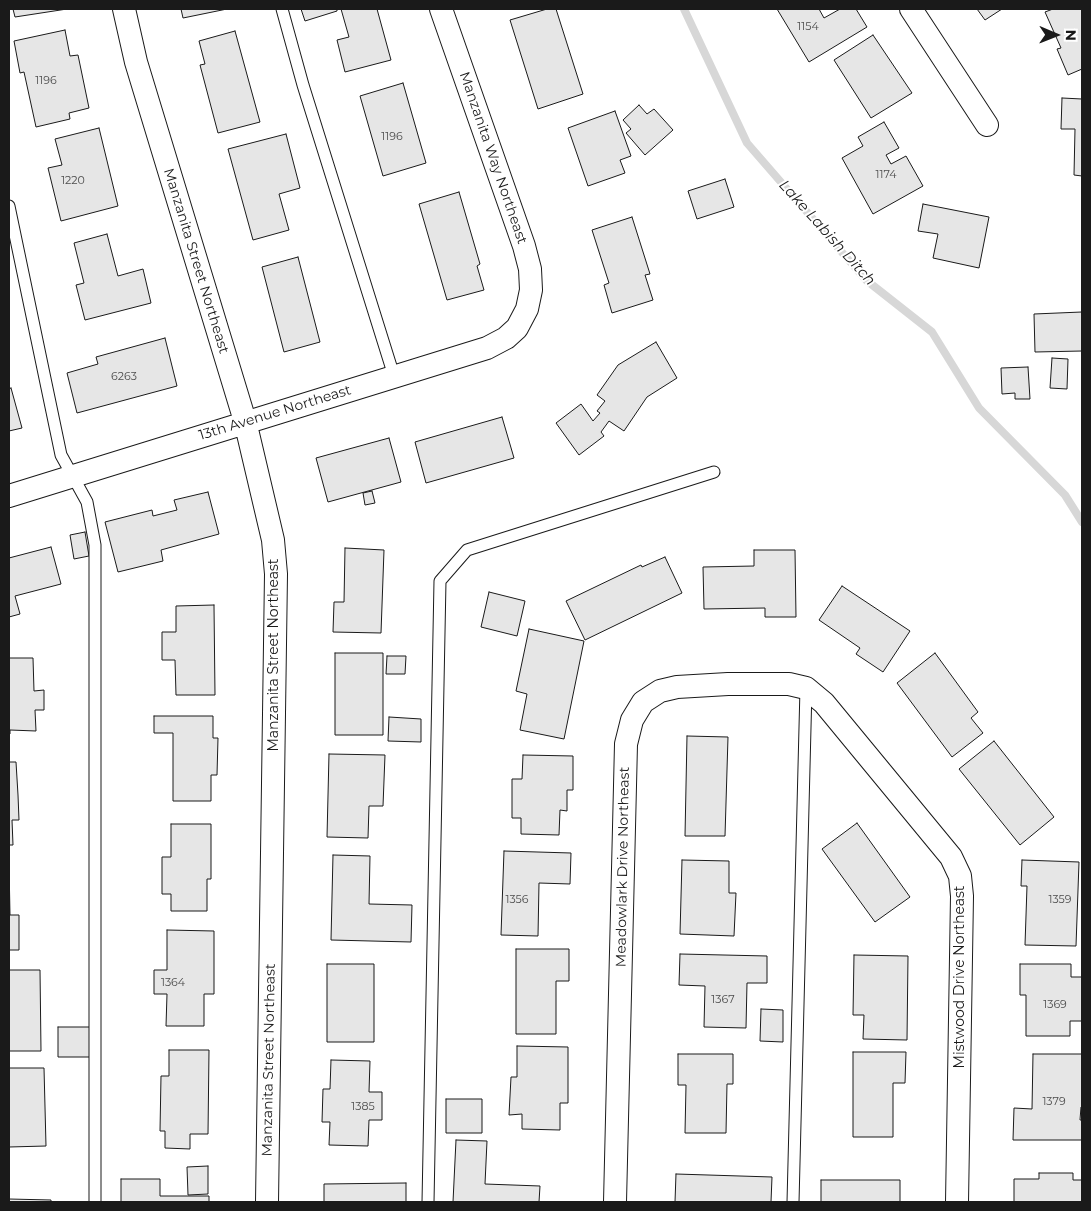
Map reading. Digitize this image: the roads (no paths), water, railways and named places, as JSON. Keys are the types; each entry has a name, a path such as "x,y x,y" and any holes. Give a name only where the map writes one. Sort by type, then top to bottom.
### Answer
{"street":[{"name":"Manzanita Street Northeast","path":"124,9 136,62 245,422 273,540 276,574 267,1202"},
{"name":"Manzanita Way Northeast","path":"441,9 524,246 530,268 531,290 526,309"},
{"path":"911,9 987,125"},
{"name":"13th Avenue Northeast","path":"9,496 487,348 518,328 526,309"},
{"name":"Meadowlark Drive Northeast","path":"614,1202 626,744 632,720 643,702 660,691 677,687 728,684 789,684 806,688"},
{"name":"Mistwood Drive Northeast","path":"806,688 818,696 950,857 960,876 962,896 957,1202"}],"lane":[{"path":"282,9 303,86 394,376"},
{"path":"9,206 61,455 87,502 95,545 96,1202"},
{"path":"428,1202 440,581 467,550 714,472"},
{"path":"793,1202 806,688"}],"waterway":[{"name":"Lake Labish Ditch","path":"684,9 747,143 866,280 932,332 979,408 1065,495 1082,522"}]}
